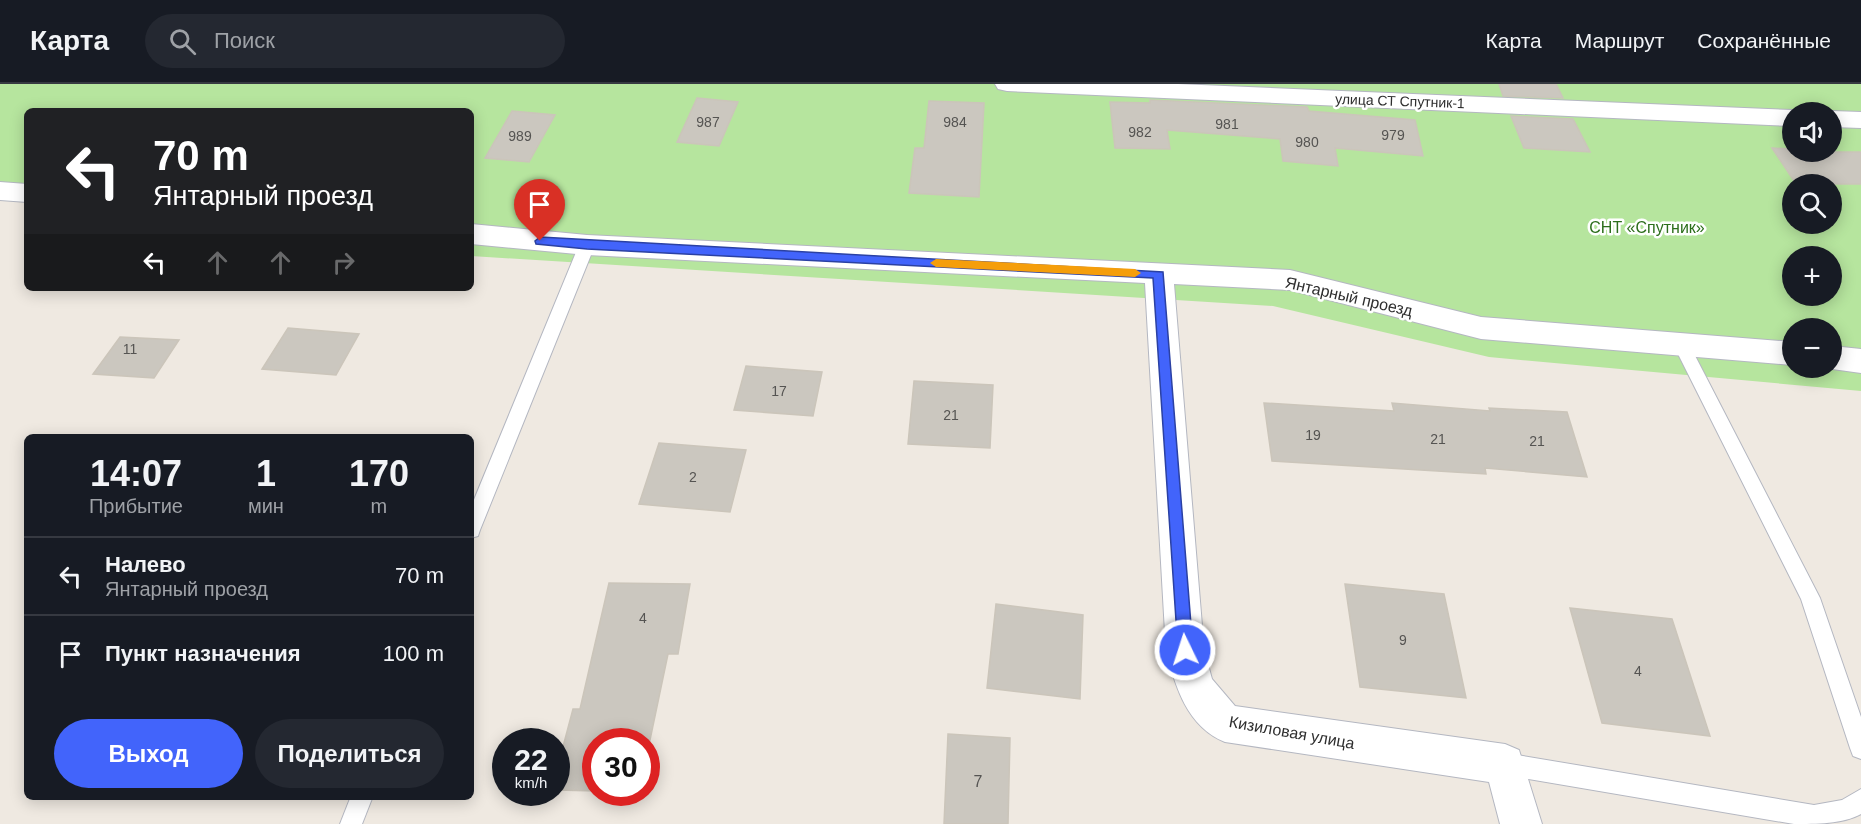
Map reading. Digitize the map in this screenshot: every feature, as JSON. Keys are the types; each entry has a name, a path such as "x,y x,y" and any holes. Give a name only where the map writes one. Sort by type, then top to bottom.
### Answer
{"street":[{"name":"улица СТ Спутник-1","path":"1007,84 1782,118"},
{"path":"1842,119 1861,120"},
{"path":"0,191 24,193"},
{"name":"Янтарный проезд","path":"474,234 587,245 1290,280 1481,328 1782,353"},
{"name":"Кизиловая улица","path":"1159,274 1185,650 1195,688 1225,723 1505,764"},
{"path":"1842,359 1861,361"},
{"path":"1505,764 1521,824"}],"lane":[{"path":"474,523 587,245"},
{"path":"1681,344 1810,598 1861,748"},
{"path":"1505,764 1814,816 1847,812 1861,800"},
{"path":"351,824 360,800"}],"green space":[{"name":"СНТ «Спутник»","path":"0,84 1861,84 1861,391 1489,357 1273,306 474,256 474,108 24,108 24,202 0,199"}],"building":[{"path":"1499,84 1556,84 1563,98 1503,96"},
{"path":"697,98 738,102 719,146 677,142"},
{"path":"1150,100 1307,107 1309,111 1415,120 1423,156 1335,148 1338,166 1283,161 1280,139 1167,130 1170,149 1115,148 1110,102 1150,103"},
{"path":"929,101 984,103 979,197 909,193 915,148 924,148"},
{"path":"512,111 555,115 529,162 485,158"},
{"path":"1511,116 1573,119 1590,152 1524,148"},
{"path":"1772,148 1782,148 1782,162 1842,162 1842,152 1861,152 1861,184 1842,184 1842,174 1789,174"},
{"path":"288,328 359,334 336,375 262,369"},
{"path":"120,337 179,340 154,378 93,374"},
{"path":"746,366 822,372 813,416 734,410"},
{"path":"914,381 993,385 990,448 908,444"},
{"path":"1264,403 1394,411 1392,403 1490,411 1489,408 1567,412 1587,477 1485,468 1486,474 1272,461"},
{"path":"659,443 746,450 730,512 639,504"},
{"path":"609,583 690,584 678,654 668,654 652,728 582,728 582,791 570,790 570,728 568,728 573,709 580,709"},
{"path":"1345,584 1444,594 1466,698 1360,687"},
{"path":"996,604 1083,615 1080,699 987,688"},
{"path":"1570,608 1672,619 1710,736 1602,723"},
{"path":"948,734 1010,738 1008,824 944,824"}],"slow traffic":[{"path":"936,263 1135,273"}],"route":[{"path":"540,241 1159,274 1185,650"}]}
